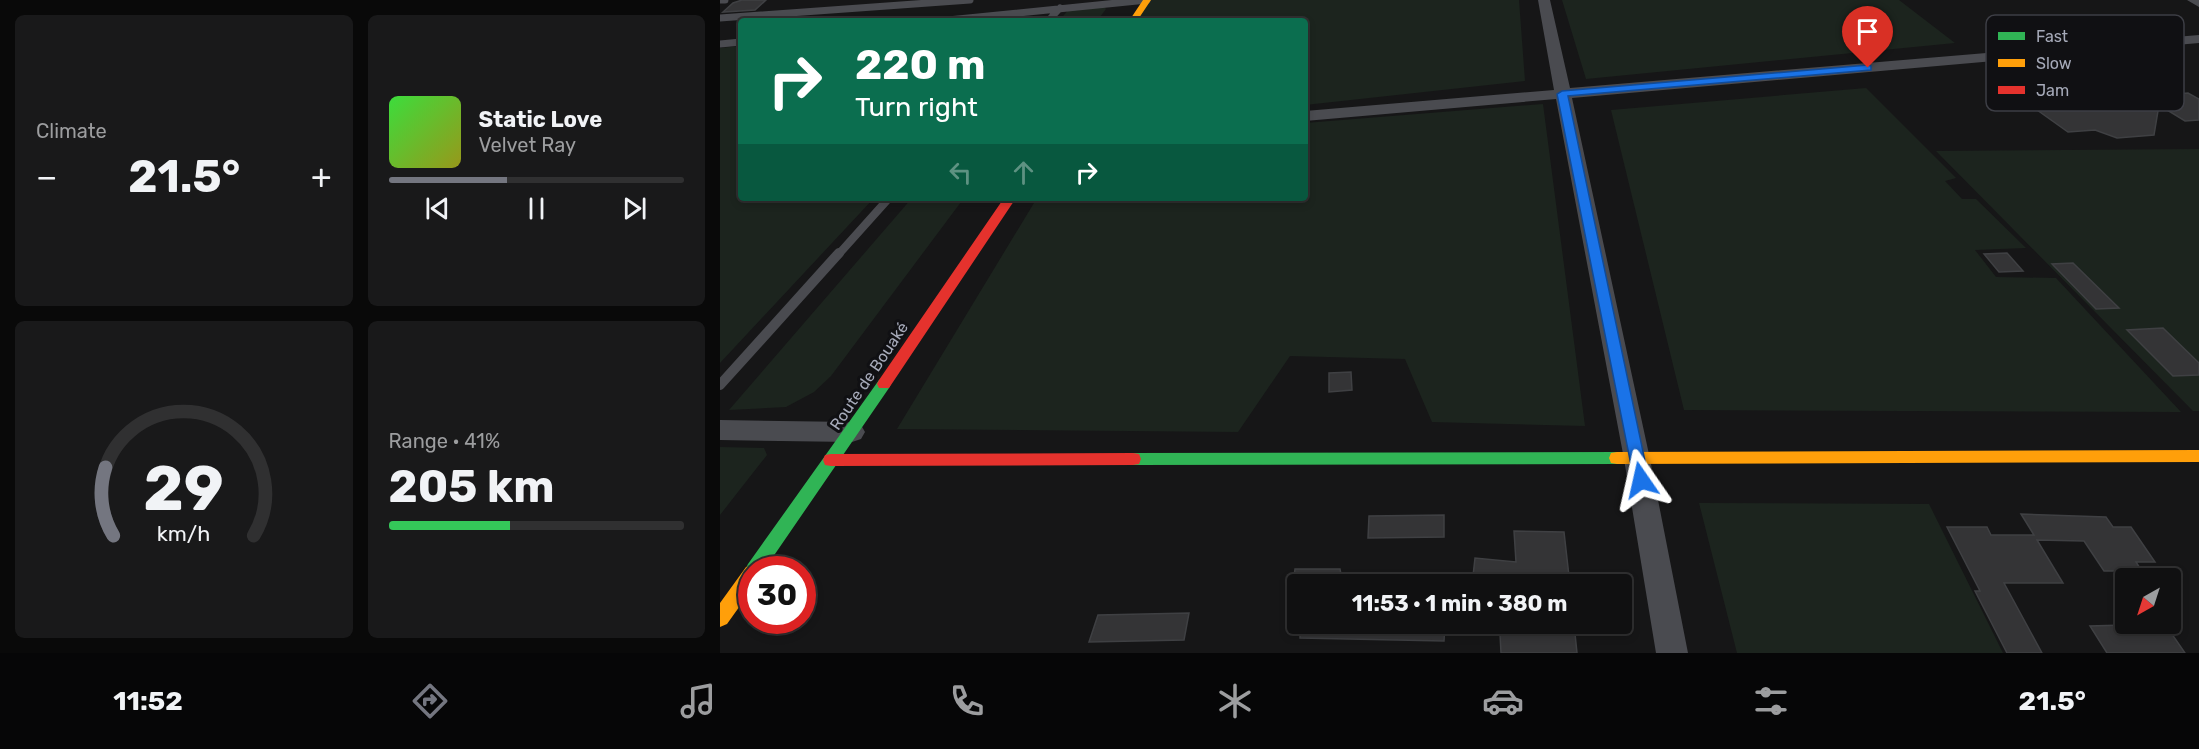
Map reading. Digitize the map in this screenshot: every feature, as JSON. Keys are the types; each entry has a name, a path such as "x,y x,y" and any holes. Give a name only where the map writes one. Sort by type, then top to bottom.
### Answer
{"main road":[{"path":"1135,18 1147,0"},
{"name":"Route de Bouaké","path":"764,556 852,432 1008,201"},
{"path":"831,460 2199,456"},
{"name":"Route de Bouaké","path":"720,618 738,593"}],"street":[{"path":"1544,0 1637,459 1672,653"},
{"path":"2193,0 2199,3"},
{"path":"2184,40 2199,39"},
{"path":"1308,116 1986,57"},
{"path":"720,430 852,432"}],"lane":[{"path":"720,0 725,0"},
{"path":"720,18 970,0"},
{"path":"966,18 1147,0"},
{"path":"1051,18 1060,8"},
{"path":"720,44 738,42"},
{"path":"720,386 886,201"}],"shaded area":[{"path":"1148,0 1519,0 1525,81 1308,105 1308,18 1137,18"},
{"path":"1562,0 1899,0 1955,43 1586,79"},
{"path":"1104,7 1106,9 1099,18 1062,18 1069,9"},
{"path":"738,46 738,201 871,201 720,363 720,48"},
{"path":"1866,88 1956,178 1945,181 1962,199 1976,199 2026,248 1975,250 1996,277 2056,278 2181,412 1684,410 1611,110"},
{"path":"1543,104 1585,426 1432,422 1405,359 1290,356 1238,432 897,429 1035,201 1308,201 1308,123"},
{"path":"2199,149 2199,411 2193,411 1936,151"},
{"path":"909,201 962,201 831,376 814,392 786,407 729,410"},
{"path":"720,447 764,448 767,455 720,515"},
{"path":"1699,503 1929,504 2003,653 1737,653"}],"building":[{"path":"742,0 766,0 755,10 723,12 733,3"},
{"path":"2184,93 2188,93 2199,99 2199,120 2185,121 2169,111 2184,111"},
{"path":"2038,111 2158,111 2154,135 2117,138 2095,130 2068,132"},
{"path":"2007,253 2023,271 1999,272 1984,254"},
{"path":"2073,263 2119,308 2096,309 2052,264"},
{"path":"2163,328 2199,363 2199,375 2173,376 2127,330"},
{"path":"1351,372 1352,390 1329,392 1329,373"},
{"path":"2021,514 2106,517 2113,527 2131,527 2155,562 2136,562 2140,568 2115,568 2115,571 2104,571 2084,541 2037,540 2063,583 2004,583 2042,653 2007,653 1975,591 1980,591 1947,527 1987,527 1991,535 2034,535"},
{"path":"1444,515 1444,537 1368,538 1369,516"},
{"path":"1514,531 1564,532 1569,574 1473,574 1475,558 1516,562"},
{"path":"1295,569 1340,569 1341,574 1294,574"},
{"path":"1189,613 1184,640 1089,642 1098,615"},
{"path":"2115,625 2115,634 2172,634 2185,653 2107,653 2090,626"},
{"path":"1300,634 1444,634 1444,641 1300,638"},
{"path":"1500,634 1575,634 1577,653 1501,653"}],"traffic: fast":[{"path":"764,556 884,384"},
{"path":"1133,459 1617,458"}],"traffic: slow":[{"path":"1135,18 1147,0"},
{"path":"1617,458 2199,456"},
{"path":"720,618 738,593"}],"traffic: jam":[{"path":"884,384 1008,201"},
{"path":"831,460 1133,459"}],"route":[{"path":"1641,480 1562,94 1868,68"}]}
